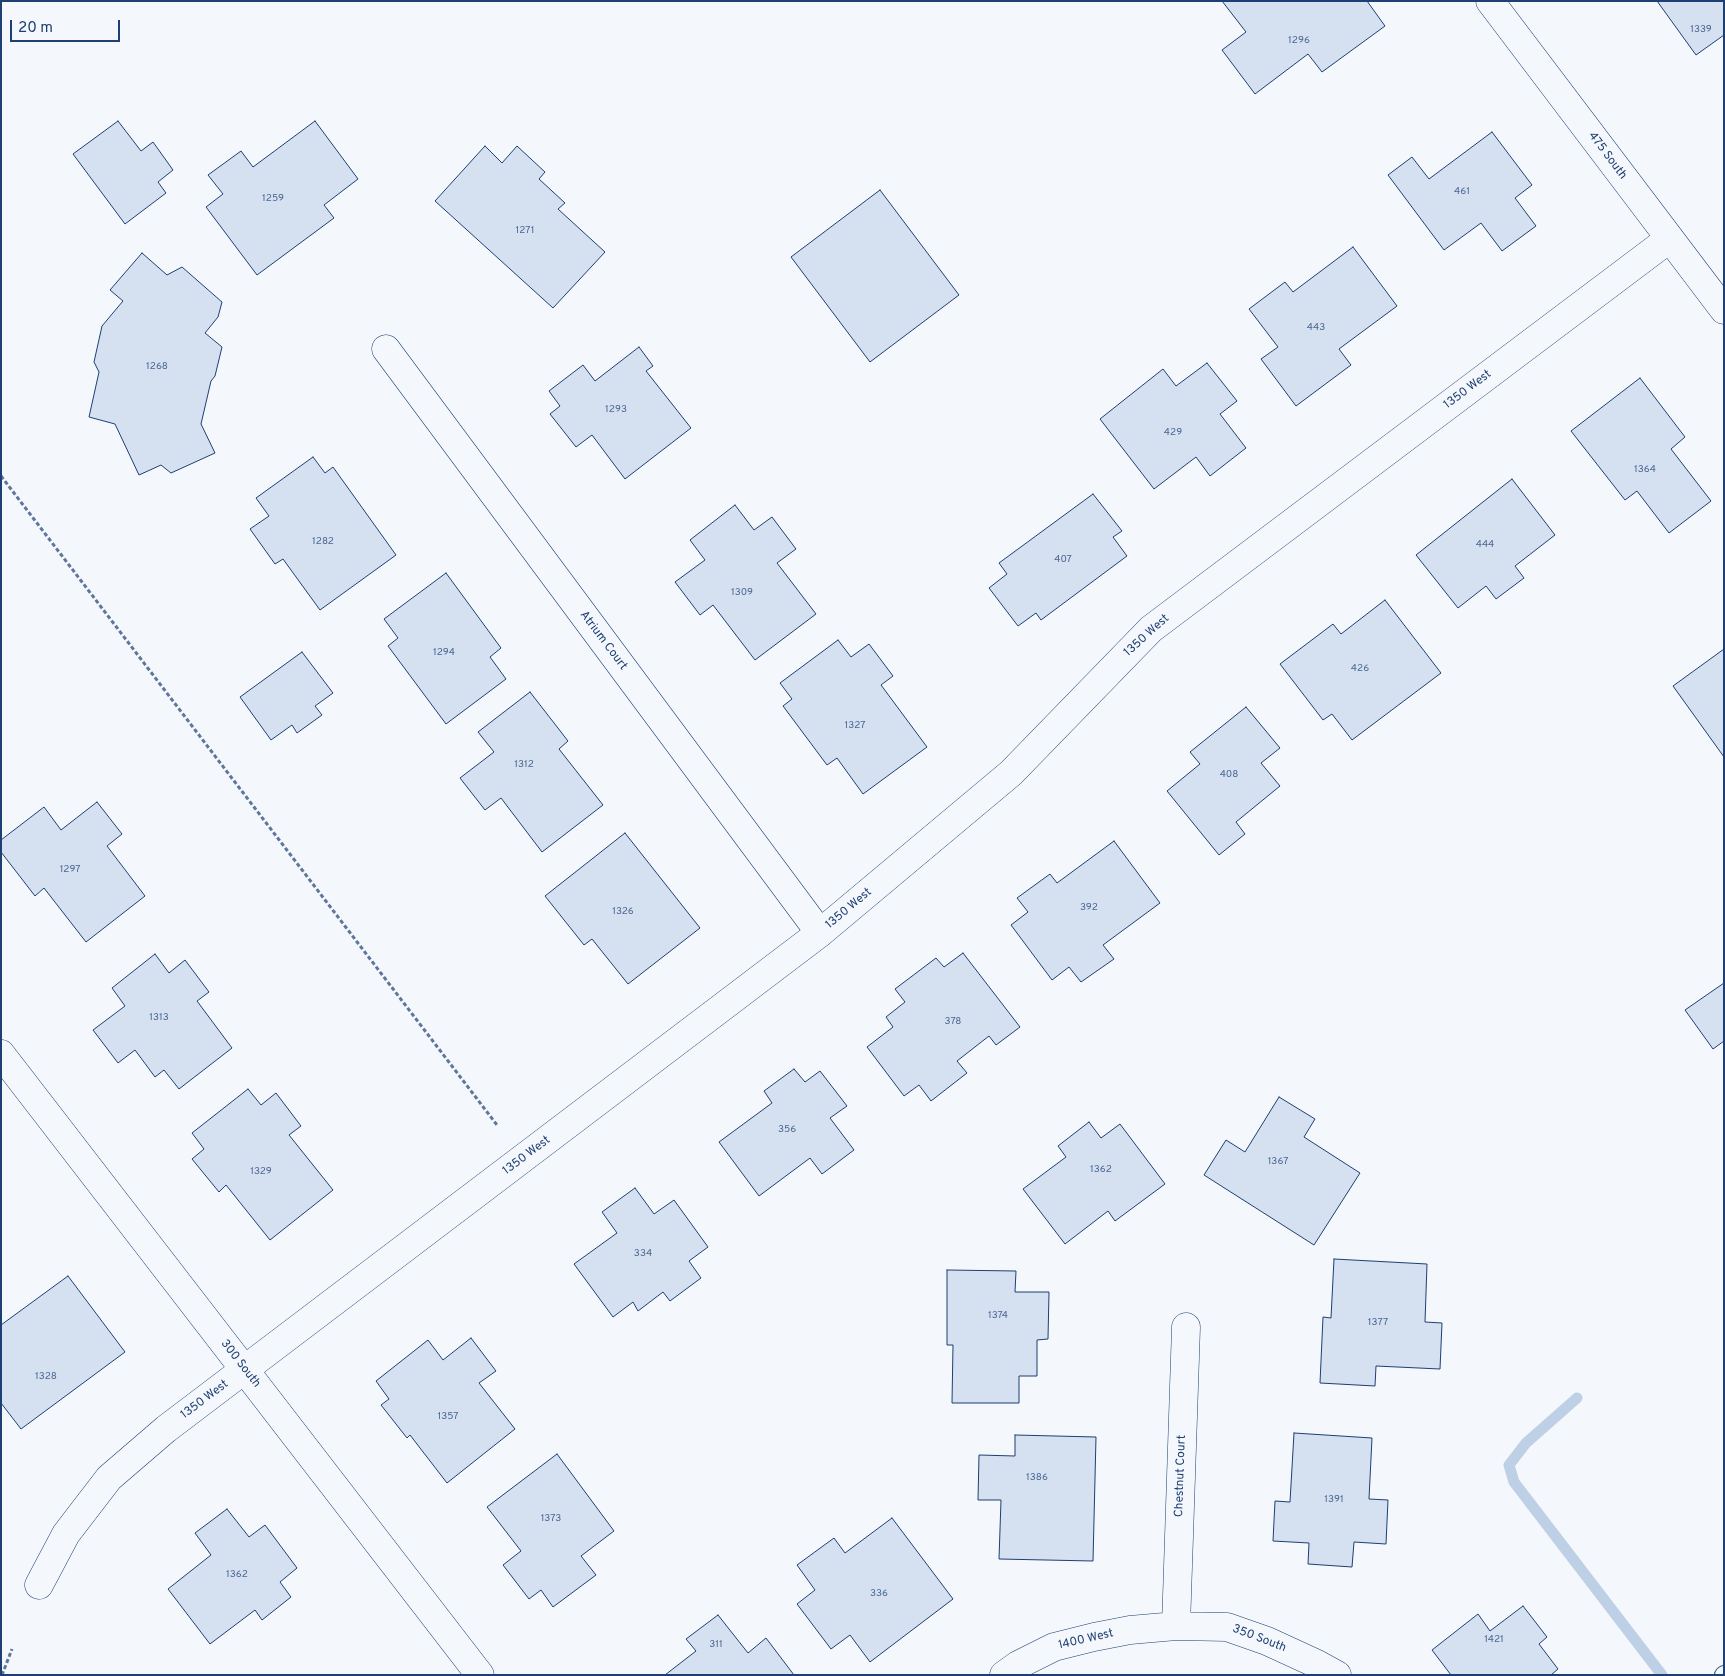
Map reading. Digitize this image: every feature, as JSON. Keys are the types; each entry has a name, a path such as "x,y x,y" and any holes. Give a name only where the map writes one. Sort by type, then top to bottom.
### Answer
{"street":[{"name":"475 South","path":"1490,1 1724,310"},
{"name":"1350 West","path":"40,1585 66,1534 109,1478 166,1429 820,933 1011,773 1151,629 1669,238"},
{"name":"Atrium Court","path":"386,349 820,933"},
{"name":"300 South","path":"1,1054 480,1675"},
{"name":"Chestnut Court","path":"1176,1626 1186,1327"},
{"name":"1400 West","path":"1004,1675 1018,1664 1054,1647 1130,1630 1176,1626"},
{"name":"350 South","path":"1176,1626 1227,1627 1267,1641 1337,1675"}],"path":[{"path":"1,476 497,1125"},
{"path":"2,1675 12,1649"}],"building":[{"path":"1222,1 1367,1 1385,26 1322,72 1308,54 1255,94 1222,50 1246,32"},
{"path":"1657,1 1724,1 1724,35 1696,55"},
{"path":"118,121 141,151 153,142 173,170 158,182 166,193 125,224 73,154"},
{"path":"315,121 358,179 324,205 334,218 257,275 206,207 223,194 208,175 241,151 253,167"},
{"path":"1492,132 1532,185 1515,198 1536,226 1502,251 1481,223 1444,250 1388,175 1412,157 1429,179"},
{"path":"485,146 502,163 517,146 545,172 539,179 565,203 558,209 605,252 553,308 435,201"},
{"path":"880,190 959,295 870,362 791,257"},
{"path":"1353,247 1397,306 1339,349 1351,365 1296,406 1261,359 1278,347 1249,309 1285,282 1293,292"},
{"path":"142,253 167,275 182,267 222,302 218,317 205,333 222,347 215,376 211,381 201,424 215,453 171,473 161,465 139,475 115,424 89,417 99,372 94,362 102,326 123,301 110,290"},
{"path":"639,347 653,366 646,371 691,428 625,479 592,435 576,447 550,414 560,406 549,391 583,365 595,381"},
{"path":"1207,363 1237,401 1220,414 1246,448 1210,476 1196,457 1154,489 1100,419 1163,369 1176,386"},
{"path":"1640,378 1685,437 1671,449 1711,501 1669,533 1637,491 1625,500 1571,431"},
{"path":"313,457 325,473 333,467 396,555 320,610 283,559 275,564 250,529 269,516 256,498"},
{"path":"1512,479 1555,535 1515,566 1524,578 1496,599 1486,586 1458,608 1416,555"},
{"path":"1093,494 1122,531 1113,537 1127,556 1041,620 1036,613 1018,626 989,588 1007,574 999,563"},
{"path":"735,505 754,530 772,517 796,549 777,563 816,614 755,660 713,605 700,615 675,582 705,560 690,540"},
{"path":"446,573 501,648 490,657 506,679 446,724 388,646 398,638 384,619"},
{"path":"1385,600 1441,673 1352,740 1332,714 1323,720 1280,664 1333,624 1341,634"},
{"path":"838,640 851,657 869,644 893,676 881,685 927,747 863,794 837,758 827,765 783,706 792,699 780,683"},
{"path":"1724,649 1724,757 1673,686"},
{"path":"302,652 333,693 315,706 322,715 297,733 292,725 271,740 240,697"},
{"path":"530,692 568,741 559,749 603,805 542,852 501,798 485,810 460,778 494,752 478,732"},
{"path":"1246,707 1280,748 1261,763 1280,786 1236,822 1245,834 1219,855 1167,791 1200,764 1190,752"},
{"path":"97,802 122,834 107,846 145,896 86,942 44,888 35,896 1,852 1,840 44,807 61,830"},
{"path":"625,833 700,928 628,984 592,939 584,945 545,896"},
{"path":"1114,841 1160,903 1103,945 1114,959 1081,982 1069,967 1052,980 1011,925 1028,912 1017,898 1050,874 1057,883"},
{"path":"963,953 1020,1027 996,1045 989,1036 957,1061 967,1073 931,1101 919,1085 904,1096 867,1047 893,1027 886,1017 905,1002 895,989 936,958 944,967"},
{"path":"155,954 169,973 185,960 209,992 197,1001 232,1048 179,1089 164,1070 155,1077 135,1050 118,1063 93,1030 125,1006 112,988"},
{"path":"1724,983 1724,1041 1713,1049 1685,1010"},
{"path":"794,1069 805,1082 820,1071 847,1106 830,1118 854,1150 822,1174 810,1158 759,1196 719,1142 772,1103 764,1091"},
{"path":"248,1089 261,1105 276,1093 301,1126 289,1135 333,1190 270,1240 226,1185 219,1192 192,1159 204,1149 192,1133"},
{"path":"1279,1097 1315,1119 1304,1137 1360,1173 1314,1245 1204,1175 1226,1140 1245,1152"},
{"path":"1089,1122 1101,1138 1120,1124 1165,1184 1115,1221 1108,1211 1065,1244 1023,1189 1066,1157 1058,1146"},
{"path":"635,1188 654,1214 674,1200 708,1247 689,1261 701,1278 670,1301 663,1292 638,1311 633,1302 613,1317 574,1264 617,1233 602,1212"},
{"path":"1334,1259 1427,1264 1425,1322 1442,1323 1440,1369 1376,1366 1375,1386 1320,1383 1323,1317 1331,1318"},
{"path":"947,1270 1016,1271 1015,1292 1049,1292 1048,1339 1037,1340 1037,1376 1019,1376 1019,1403 952,1403 953,1345 947,1345"},
{"path":"68,1276 125,1352 21,1429 1,1403 1,1325"},
{"path":"471,1338 496,1371 479,1383 515,1429 447,1483 410,1435 407,1438 381,1405 389,1399 376,1381 428,1340 443,1360"},
{"path":"1294,1433 1372,1438 1369,1499 1388,1500 1386,1544 1354,1542 1352,1567 1308,1564 1309,1543 1273,1541 1275,1501 1290,1502"},
{"path":"1015,1435 1096,1437 1093,1561 999,1559 1001,1500 978,1500 979,1455 1015,1456"},
{"path":"557,1454 614,1531 581,1556 596,1575 553,1607 541,1590 529,1599 503,1565 521,1551 487,1507"},
{"path":"227,1509 249,1537 265,1525 297,1568 280,1582 291,1597 262,1620 255,1610 210,1644 168,1589 211,1555 195,1533"},
{"path":"892,1518 953,1599 870,1662 850,1635 831,1649 797,1604 815,1590 797,1565 834,1538 845,1553"},
{"path":"1523,1606 1547,1637 1539,1644 1558,1669 1551,1675 1451,1675 1432,1650 1478,1614 1490,1631"},
{"path":"718,1615 748,1653 766,1638 794,1675 665,1675 696,1651 686,1639"}],"waterway":[{"path":"1577,1398 1526,1443 1509,1465 1514,1482 1662,1675"}]}
